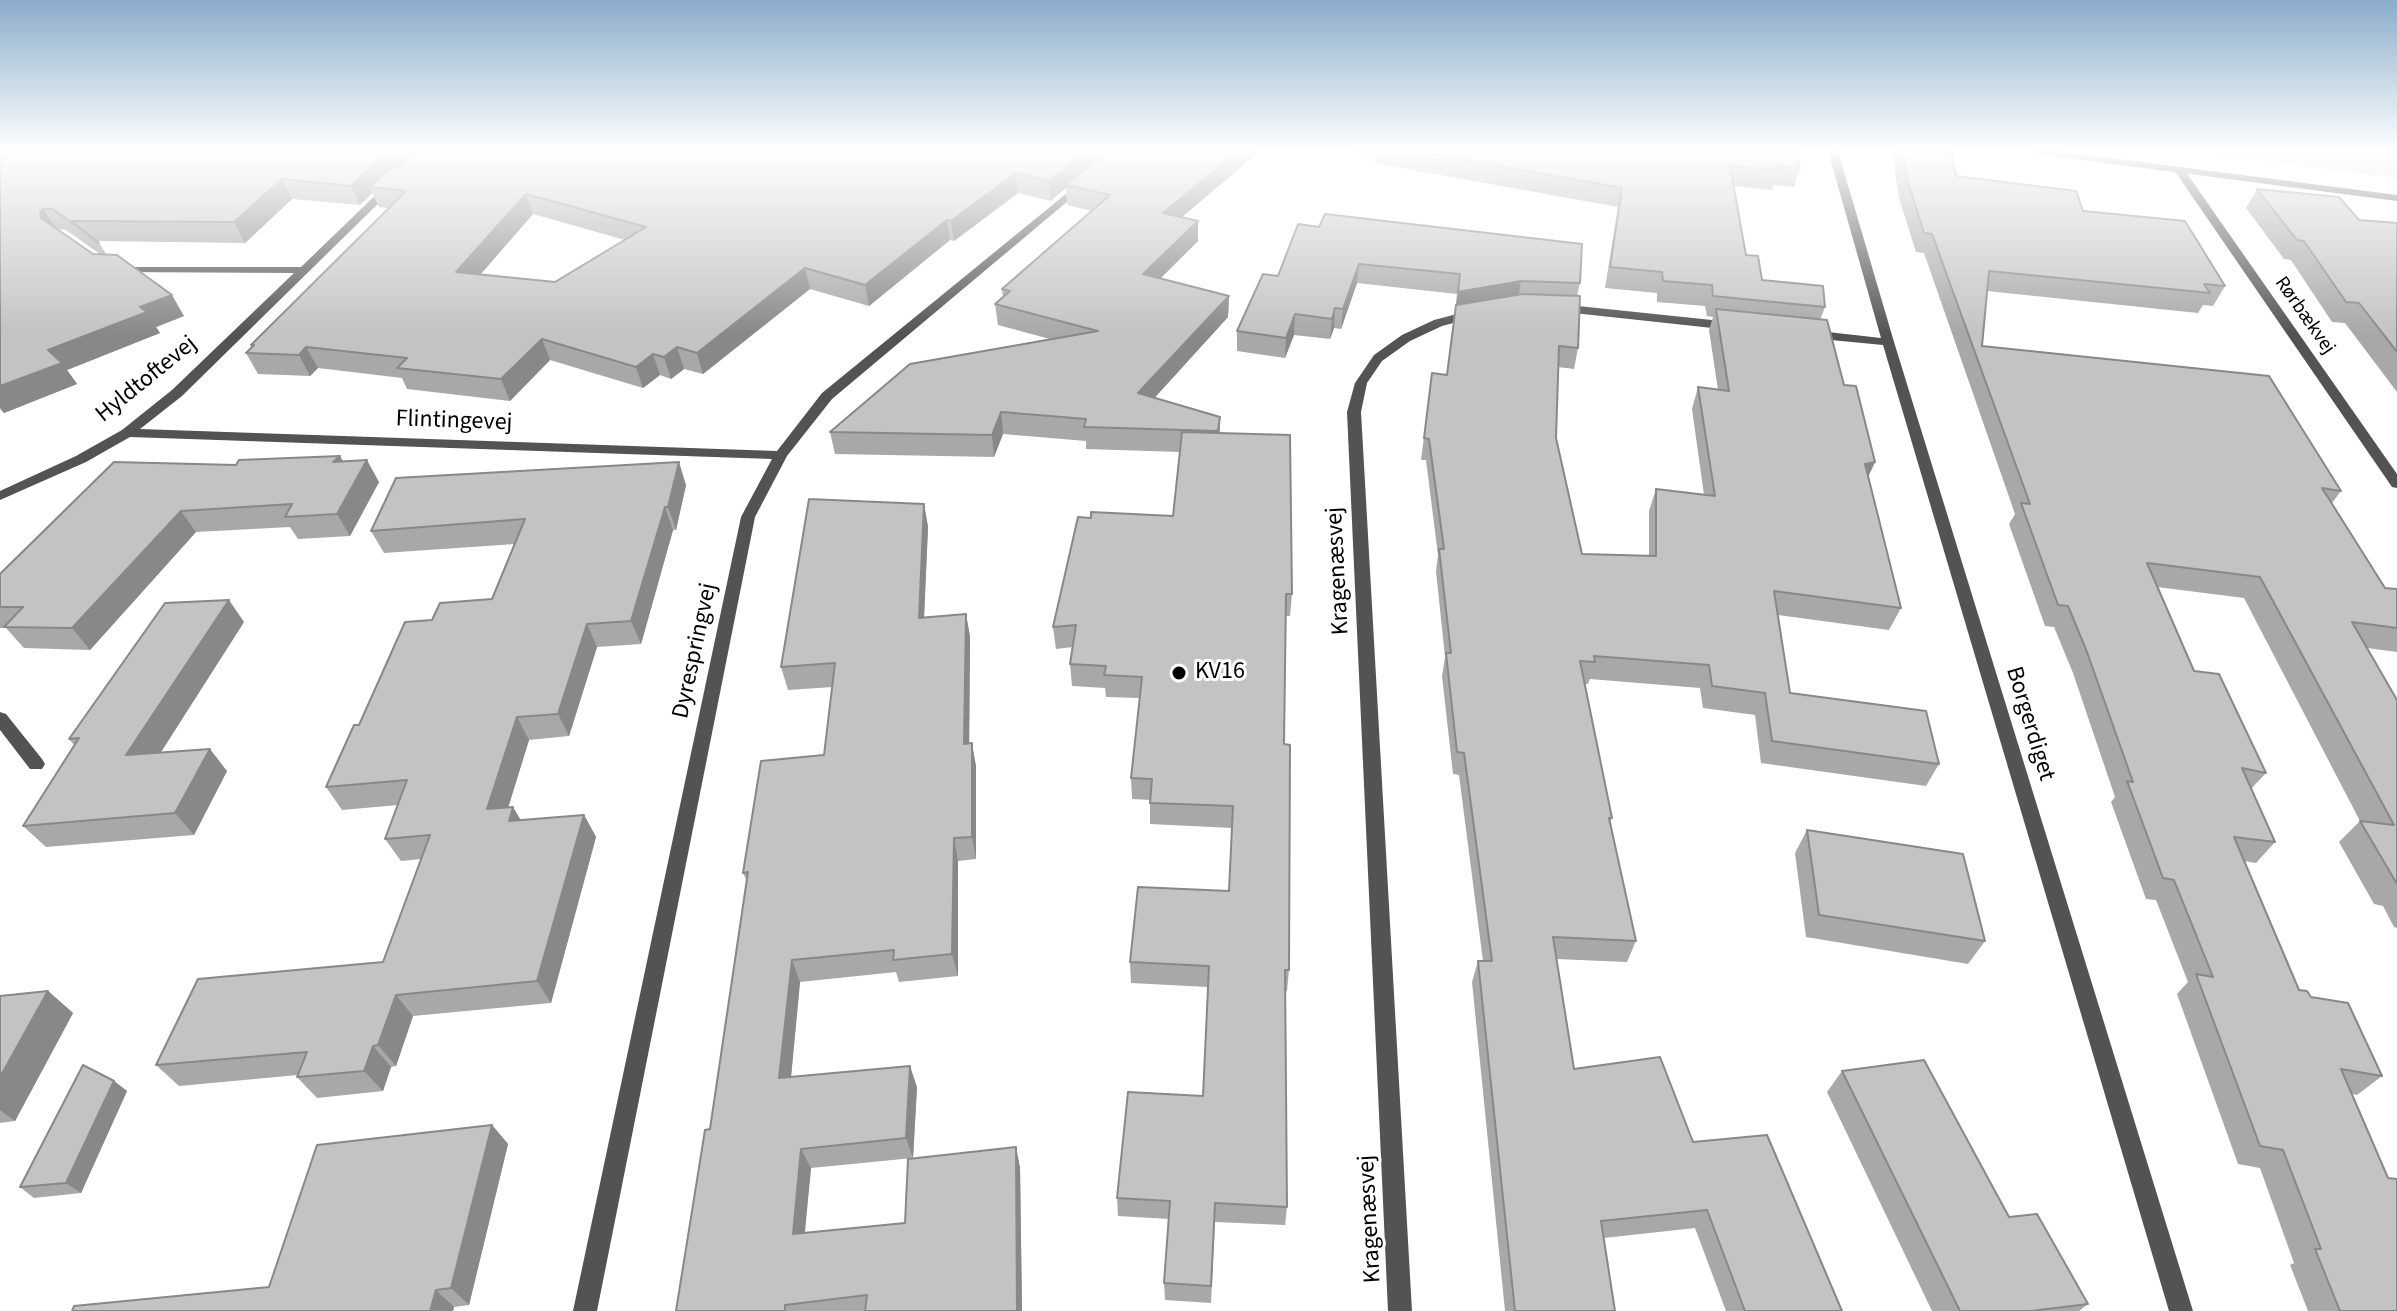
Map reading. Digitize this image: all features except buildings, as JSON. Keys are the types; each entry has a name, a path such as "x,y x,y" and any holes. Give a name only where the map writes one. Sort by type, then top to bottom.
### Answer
{"street":[{"name":"Hyldtoftevej","path":"0,496 81,459 127,433 177,393 365,212"},
{"name":"Dyrespringvej","path":"585,1311 748,517 781,455 827,396 1047,212"},
{"name":"Borgerdiget","path":"1851,212 2181,1311"},
{"name":"Rørbækvej","path":"2208,212 2397,484"},
{"path":"108,269 303,270"},
{"path":"1547,308 1748,327"},
{"name":"Kragenæsvej","path":"1400,1311 1354,412 1361,383 1378,358 1406,338 1438,323 1490,311"},
{"path":"1795,332 1888,342"},
{"name":"Flintingevej","path":"127,433 781,455"},
{"path":"0,718 36,764"}],"place":[{"name":"KV16","path":"1179,673"}]}
